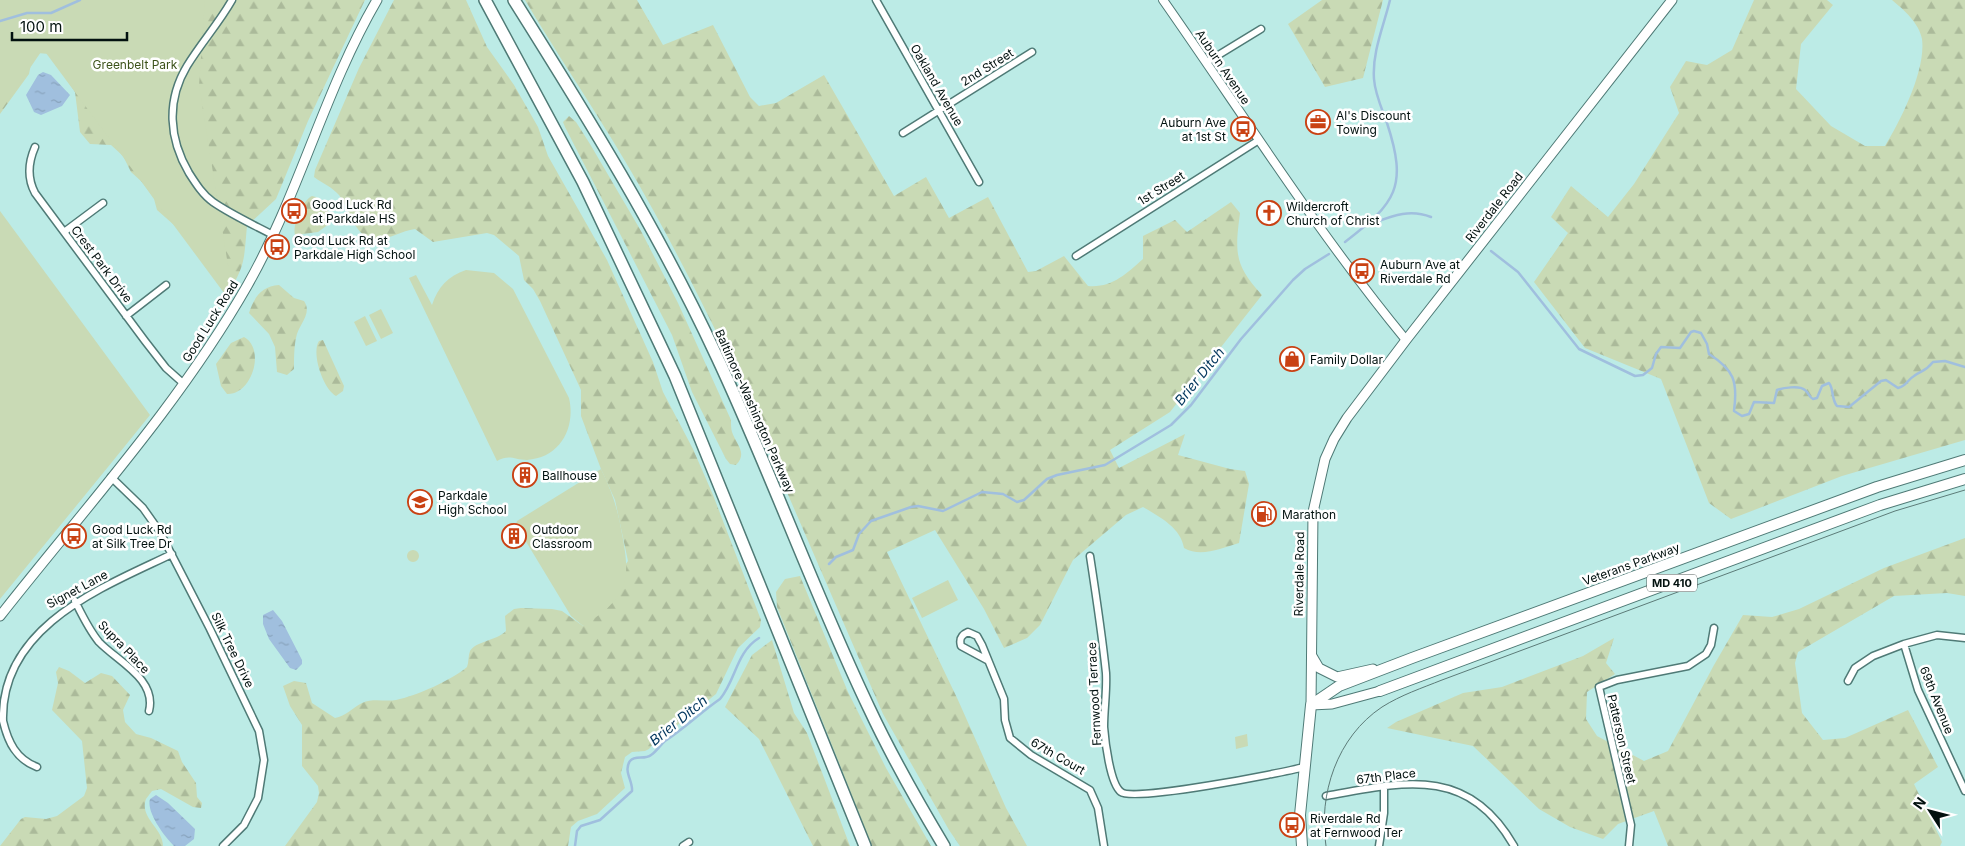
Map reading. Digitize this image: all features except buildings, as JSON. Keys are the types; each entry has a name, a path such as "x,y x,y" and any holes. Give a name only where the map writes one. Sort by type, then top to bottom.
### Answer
{"highway":[{"path":"485,0 583,182 675,376 864,846"},
{"name":"Baltimore-Washington Parkway","path":"514,0 616,165 682,288 739,406 869,708 917,800 944,846"}],"main road":[{"name":"Good Luck Road","path":"0,616 184,384 230,315 274,235 313,136 378,0"},
{"name":"Riverdale Road","path":"1302,846 1300,815 1311,705 1313,512 1325,459 1347,418 1672,0"},
{"name":"Veterans Parkway","path":"1311,705 1339,686 1412,658 1877,487 1965,460"},
{"name":"MD 410","path":"1380,690 1897,499 1965,479"},
{"path":"1311,653 1324,671 1342,678 1412,658"},
{"path":"1311,705 1332,704 1380,690"}],"street":[{"path":"232,0 187,66 177,87 172,105 172,128 179,155 203,192 212,202 274,235"},
{"name":"Oakland Avenue","path":"876,0 979,182"},
{"name":"Auburn Avenue","path":"1162,0 1371,298 1406,340"},
{"path":"1206,62 1261,29"},
{"name":"2nd Street","path":"903,133 1032,52"},
{"name":"1st Street","path":"1076,256 1259,140"},
{"name":"Crest Park Drive","path":"36,147 29,168 32,187 166,368 184,384"},
{"path":"64,232 103,203"},
{"path":"126,316 166,285"},
{"name":"Silk Tree Drive","path":"111,477 143,508 172,554 252,714 261,741 263,769 258,798 244,825 223,846"},
{"name":"Signet Lane","path":"37,767 18,756 9,740 2,708 4,681 12,658 33,630 49,616 75,601 172,554"},
{"name":"Fernwood Terrace","path":"1090,556 1106,673 1104,728 1113,779 1120,792 1130,796 1142,795 1213,785 1304,767"},
{"name":"Supra Place","path":"75,601 99,642 144,684 150,700 149,711"},
{"name":"Patterson Street","path":"1629,846 1631,825 1599,688 1617,680 1688,666 1706,654 1711,645 1714,628"},
{"name":"67th Court","path":"987,660 961,646 959,641 962,635 968,632 977,636 1004,699 1005,720 1010,738 1031,755 1090,790 1098,808 1104,846"},
{"path":"1848,682 1855,668 1873,656 1904,644 1937,635 1965,638"},
{"name":"69th Avenue","path":"1904,644 1921,699 1965,791"},
{"name":"67th Place","path":"1326,796 1384,786 1428,783 1468,798 1496,820 1514,846"},
{"path":"1379,846 1384,813 1384,786"}],"green space":[{"path":"0,0 365,0 308,121 276,199 247,226 243,260 239,274 229,292 174,225 157,210 154,199 142,182 131,172 123,156 111,145 90,144 80,132 75,92 49,54 37,53 32,59 29,74 0,114"},
{"name":"Greenbelt Park","path":"0,0 205,0 199,86 232,290 227,297 43,49 0,112"},
{"path":"394,0 466,0 487,47 514,85 538,127 548,156 607,260 653,362 663,392 693,449 713,495 761,620 760,627 738,648 716,694 669,732 659,737 649,749 632,752 625,757 621,773 625,788 597,814 578,821 571,827 568,846 285,846 317,802 319,793 318,786 302,766 302,725 290,706 283,686 294,681 306,683 312,703 335,718 366,702 396,700 413,695 443,682 467,667 470,651 477,645 506,631 505,616 514,609 552,609 562,611 583,626 628,561 615,500 581,416 581,390 540,301 533,289 524,280 519,256 494,235 487,233 433,242 415,229 379,239 367,237 362,234 353,222 339,195 314,177 315,170 359,68"},
{"path":"525,0 637,0 663,45 713,25 750,97 759,106 776,103 824,75 894,196 926,177 949,218 988,197 1028,272 1036,271 1064,256 1088,286 1104,285 1118,279 1143,259 1143,236 1175,220 1187,232 1231,202 1240,213 1237,248 1241,266 1262,295 1170,412 1110,450 1119,468 1185,434 1178,455 1230,469 1245,471 1249,484 1239,543 1211,551 1191,551 1184,548 1179,535 1169,524 1143,507 1126,515 1073,560 1040,625 1027,638 1004,648 984,609 935,530 887,552 958,700 1006,808 1027,846 960,846 949,830 883,714 728,356 691,282 653,209 625,161"},
{"path":"1322,0 1383,0 1363,78 1325,87 1288,24"},
{"path":"1754,0 1827,0 1833,5 1801,44 1796,89 1831,126 1865,146 1885,146 1911,94 1920,65 1922,51 1922,39 1918,28 1892,0 1965,0 1965,440 1842,476 1731,519 1709,503 1661,379 1585,348 1534,282 1568,233 1551,217 1571,186 1608,217 1634,184 1679,113 1670,87 1686,61 1707,65 1732,50"},
{"path":"569,116 576,122 590,144 641,231 678,303 731,420 732,432 741,452 736,465 730,464 726,459 692,392 672,335 565,127 563,122"},
{"path":"312,196 316,197 326,206 330,219 329,224 318,232 295,235 295,225 299,213 305,202"},
{"path":"0,211 150,415 0,599"},
{"path":"466,270 494,273 513,289 569,398 570,420 563,439 557,447 539,458 527,460 509,458 497,461 409,278 416,275 432,305 444,283 454,275"},
{"path":"279,285 294,298 304,301 307,310 297,333 294,349 294,369 287,375 277,372 275,347 269,334 249,313 256,297 263,290"},
{"path":"381,309 393,333 381,339 369,315"},
{"path":"365,316 377,341 366,346 354,322"},
{"path":"244,337 251,343 254,351 255,361 253,370 249,380 243,387 236,392 227,394 221,386 216,364 231,343"},
{"path":"323,340 344,386 343,391 336,396 331,392 323,379 317,362 317,347 319,341"},
{"path":"601,469 619,517 625,551 625,578 617,598 609,607 583,626 571,616 516,525 517,521"},
{"path":"1965,538 1965,596 1947,593 1894,596 1798,652 1795,663 1802,713 1823,740 1845,738 1908,710 1938,767 1914,784 1942,842 1940,846 1668,846 1654,811 1618,824 1603,839 1570,827 1539,809 1473,746 1387,728 1396,722 1463,693 1502,687 1583,656 1614,638 1606,663 1615,674 1587,692 1586,719 1597,736 1644,761 1668,751 1743,615 1772,617 1799,609 1884,568"},
{"path":"413,550 419,556 413,562 407,556"},
{"path":"800,576 848,692 886,768 931,846 872,846 777,607 776,592 785,579"},
{"path":"948,580 958,600 922,618 912,598"},
{"path":"772,640 794,713 807,733 850,846 813,846 759,739 725,707 752,655"},
{"path":"59,667 69,671 85,683 101,673 112,676 130,695 123,710 125,722 136,734 151,738 178,751 182,762 196,783 197,797 202,803 201,808 193,807 161,789 152,791 146,799 146,812 162,840 163,846 0,846 21,819 25,817 46,819 57,816 84,796 87,788 82,741 52,710 58,683 56,672"},
{"path":"1247,734 1248,746 1236,749 1235,737"}],"water":[{"path":"43,72 51,75 70,95 62,106 41,115 34,112 26,95 38,75"},
{"path":"273,610 282,621 302,660 302,664 296,670 290,668 269,639 263,624 263,615"},
{"path":"156,795 168,803 195,829 194,839 185,846 174,846 153,817 149,804 150,799"}],"waterway":[{"path":"0,21 27,13 51,13 80,0"},
{"name":"Brier Ditch","path":"1345,242 1376,216 1386,204 1393,192 1396,178 1393,145 1377,96 1374,79 1377,49 1390,0"},
{"path":"1368,225 1407,213 1423,214 1431,217"},
{"path":"1491,251 1518,272 1579,349 1635,376 1643,375 1652,368 1656,354 1661,347 1680,348 1691,332 1701,333 1707,344 1709,354 1724,365 1732,377 1735,392 1734,411 1742,416 1749,414 1754,402 1774,403 1777,390 1783,388 1802,388 1813,399 1817,398 1822,386 1829,383 1837,406 1849,407 1881,381 1886,380 1898,388 1901,387 1928,368 1933,362 1945,361 1965,367"},
{"name":"Brier Ditch","path":"829,564 836,557 853,550 859,534 871,521 918,506 943,511 982,492 1003,494 1017,502 1024,500 1047,479 1057,475 1105,465 1171,425 1191,405 1241,339 1293,280 1305,269 1329,254"},
{"name":"Brier Ditch","path":"575,846 577,831 581,826 600,820 632,791 628,772 630,761 635,758 651,755 665,741 720,699 745,651 759,638"}],"tram line":[{"path":"1326,846 1325,807 1328,787 1334,768 1342,750 1353,734 1366,719 1389,703 1442,680 1895,511 1965,490"}],"place":[{"name":"Al's Discount Towing","path":"1318,122"},
{"name":"Auburn Ave at 1st St","path":"1243,129"},
{"name":"Good Luck Rd at Parkdale HS","path":"294,211"},
{"name":"Wildercroft Church of Christ","path":"1269,213"},
{"name":"Good Luck Rd at Parkdale High School","path":"277,247"},
{"name":"Auburn Ave at Riverdale Rd","path":"1362,271"},
{"name":"Family Dollar","path":"1292,359"},
{"name":"Ballhouse","path":"525,475"},
{"name":"Parkdale High School","path":"420,502"},
{"name":"Marathon","path":"1264,514"},
{"name":"Good Luck Rd at Silk Tree Dr","path":"74,536"},
{"name":"Outdoor Classroom","path":"514,536"},
{"name":"Riverdale Rd at Fernwood Ter","path":"1292,825"}]}
